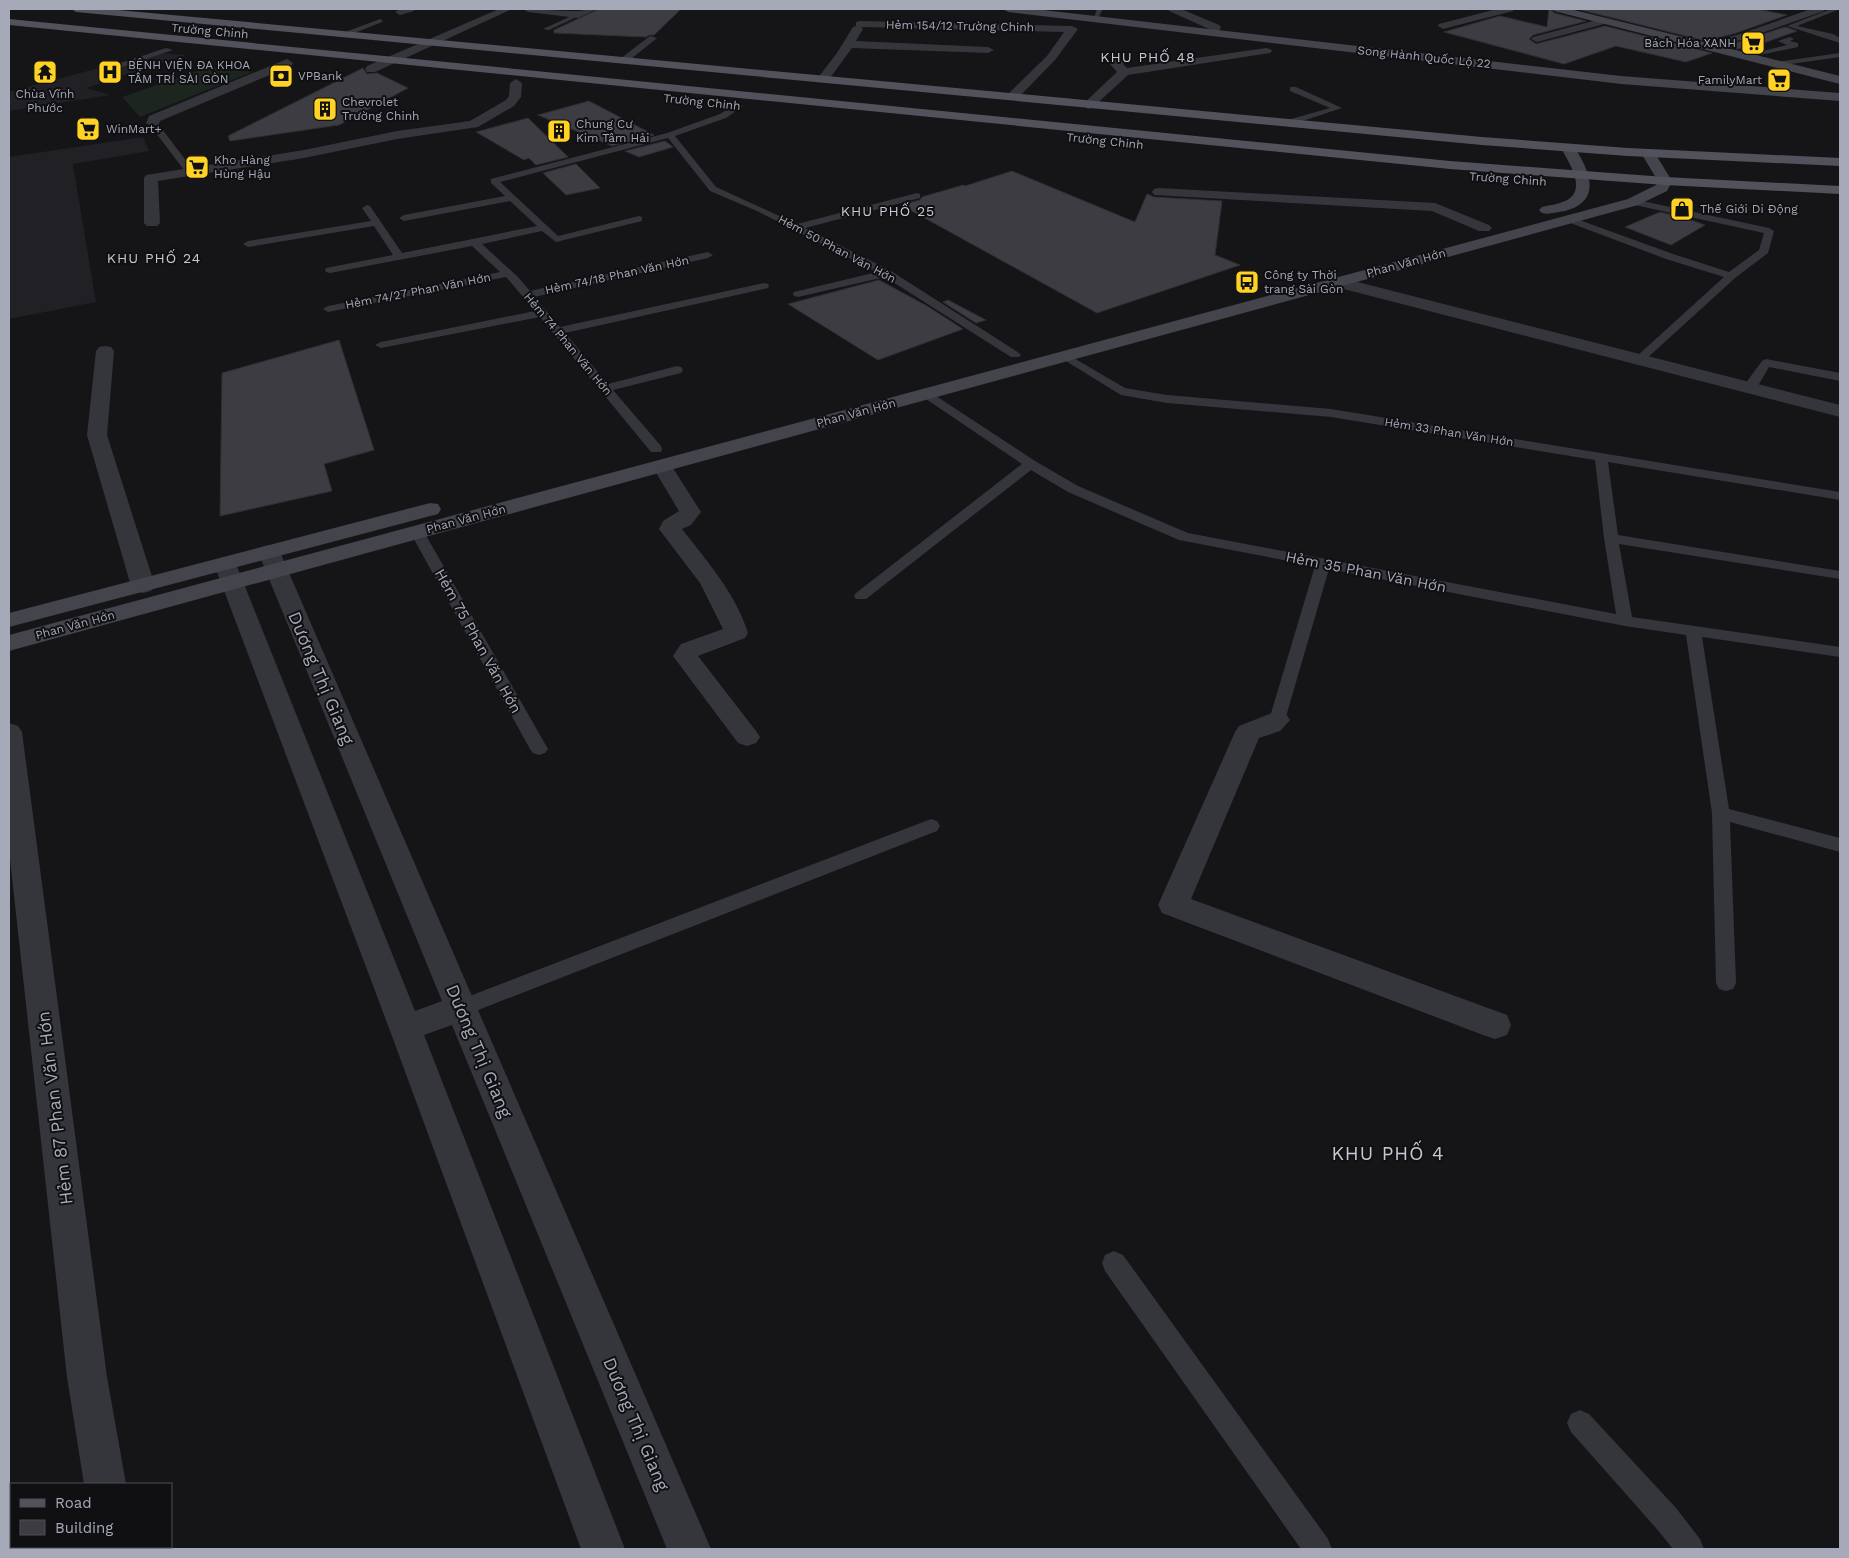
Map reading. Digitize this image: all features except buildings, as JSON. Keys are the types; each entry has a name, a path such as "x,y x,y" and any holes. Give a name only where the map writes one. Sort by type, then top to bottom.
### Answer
{"main road":[{"name":"Trường Chinh","path":"76,9 1287,123 1571,154"},
{"name":"Song Hành Quốc Lộ 22","path":"1008,9 1097,14 1214,33 1631,80 1840,97"},
{"path":"1558,9 1840,80"},
{"name":"Trường Chinh","path":"9,12 1284,135 1652,159 1840,175"},
{"name":"Trường Chinh","path":"9,22 1582,179"},
{"name":"Trường Chinh","path":"9,34 1480,177 1582,179 1664,184 1840,190"},
{"path":"1571,154 1582,179"},
{"name":"Trường Chinh","path":"1652,159 1840,162"},
{"path":"1652,159 1664,184"},
{"name":"Phan Văn Hớn","path":"9,644 228,573 417,532 659,457 1015,354 1572,203 1580,198 1582,179"},
{"name":"Trường Chinh","path":"1664,184 1840,200"},
{"name":"Phan Văn Hớn","path":"552,477 659,457 927,394 1633,202 1664,184"},
{"path":"1166,313 1183,324"},
{"name":"Phan Văn Hớn","path":"272,562 448,504"},
{"name":"Phan Văn Hớn","path":"9,620 143,586 228,573"}],"street":[{"path":"430,42 507,9"},
{"path":"528,9 578,15 592,9"},
{"path":"823,80 870,9"},
{"path":"1174,9 1215,27 1214,33"},
{"path":"1443,26 1509,9"},
{"path":"1705,46 1749,35 1820,9"},
{"path":"1537,39 1604,20"},
{"name":"Hẻm 154/12 Trường Chinh","path":"860,24 1072,29 1051,58 1012,97"},
{"path":"1088,105 1124,72 1266,51 1244,42 1249,37"},
{"name":"Trường Chinh","path":"371,69 430,42"},
{"path":"848,44 988,50"},
{"path":"1124,72 1116,64 1134,53"},
{"path":"153,123 154,119 287,62"},
{"path":"152,223 151,178 304,154 398,135 473,124 510,103 514,98 516,82"},
{"path":"1159,192 1435,207 1484,228"},
{"path":"1338,282 1840,411"},
{"path":"105,351 97,435 143,586"},
{"path":"659,457 690,512 683,520 671,526 670,529 711,582 723,602 736,633 690,650 685,656 747,737"},
{"name":"Dương Thị Giang","path":"272,562 689,1549"},
{"path":"228,573 405,1028 603,1549"},
{"path":"1277,720 1273,725 1255,728 1248,732 1173,905 1495,1025"},
{"name":"Hẻm 87 Phan Văn Hớn","path":"9,732 86,1368 105,1483"},
{"path":"405,1028 461,1008"}],"lane":[{"path":"1837,9 1790,26 1830,36 1840,41"},
{"path":"546,29 578,15"},
{"path":"344,34 380,21"},
{"path":"623,61 653,38"},
{"path":"1746,56 1795,45 1782,41 1790,39"},
{"path":"101,71 169,50"},
{"path":"1777,64 1840,54"},
{"path":"1287,123 1338,108 1293,89"},
{"path":"639,219 556,239 542,228 494,181 670,135 723,116 739,106"},
{"path":"153,123 190,172"},
{"name":"Hẻm 50 Phan Văn Hớn","path":"670,135 713,189 796,227 887,273 1015,354"},
{"path":"796,227 917,196"},
{"path":"404,218 512,198"},
{"path":"1633,202 1769,231 1764,250 1731,276 1640,359"},
{"path":"367,208 400,256"},
{"path":"1568,219 1653,249 1689,264 1731,276"},
{"path":"248,244 376,223"},
{"path":"330,270 475,243 542,228"},
{"name":"Hẻm 74 Phan Văn Hớn","path":"475,243 527,295 605,388 659,457"},
{"name":"Hẻm 74/18 Phan Văn Hớn","path":"527,295 708,255"},
{"path":"798,294 887,273"},
{"name":"Hẻm 74/27 Phan Văn Hớn","path":"328,309 507,274"},
{"path":"557,332 764,286"},
{"path":"381,346 542,314"},
{"name":"Hẻm 33 Phan Văn Hớn","path":"1065,356 1121,391 1167,399 1332,413 1840,496"},
{"path":"1752,388 1754,380 1766,363 1840,377"},
{"path":"605,388 677,370"},
{"name":"Hẻm 35 Phan Văn Hớn","path":"927,394 1030,464 1073,489 1184,537 1625,621 1840,652"},
{"path":"1601,457 1611,538 1625,621"},
{"path":"861,596 1030,464"},
{"name":"Hẻm 75 Phan Văn Hớn","path":"417,532 539,749"},
{"path":"1611,538 1840,575"},
{"path":"1277,720 1322,563"},
{"path":"1693,631 1721,813 1726,983"},
{"path":"1721,813 1840,845"},
{"path":"461,1008 931,826"},
{"path":"1114,1263 1318,1549"},
{"path":"1580,1422 1666,1518 1690,1549"}],"shaded area":[{"name":"BỆNH VIỆN ĐA KHOA TÂM TRÍ SÀI GÒN","path":"155,53 186,55 86,88 110,95 9,111 9,92"},
{"path":"209,67 252,72 140,117 122,97"},
{"path":"143,137 149,151 73,164 96,302 9,319 9,157"}],"place":[{"name":"Bách Hóa XANH","path":"1753,43"},
{"name":"Chùa Vĩnh Phước","path":"45,72"},
{"name":"BỆNH VIỆN ĐA KHOA TÂM TRÍ SÀI GÒN","path":"110,72"},
{"name":"VPBank","path":"281,76"},
{"name":"FamilyMart","path":"1779,80"},
{"name":"Chevrolet Trường Chinh","path":"325,109"},
{"name":"WinMart+","path":"88,129"},
{"name":"Chung Cư Kim Tâm Hải","path":"559,131"},
{"name":"Kho Hàng Hùng Hậu","path":"197,167"},
{"name":"Thế Giới Di Động","path":"1682,209"},
{"name":"Công ty Thời trang Sài Gòn","path":"1247,282"}],"district":[{"name":"KHU PHỐ 48","path":"1148,57"},
{"name":"KHU PHỐ 25","path":"888,211"},
{"name":"KHU PHỐ 24","path":"154,258"},
{"name":"KHU PHỐ 4","path":"1388,1153"}]}
